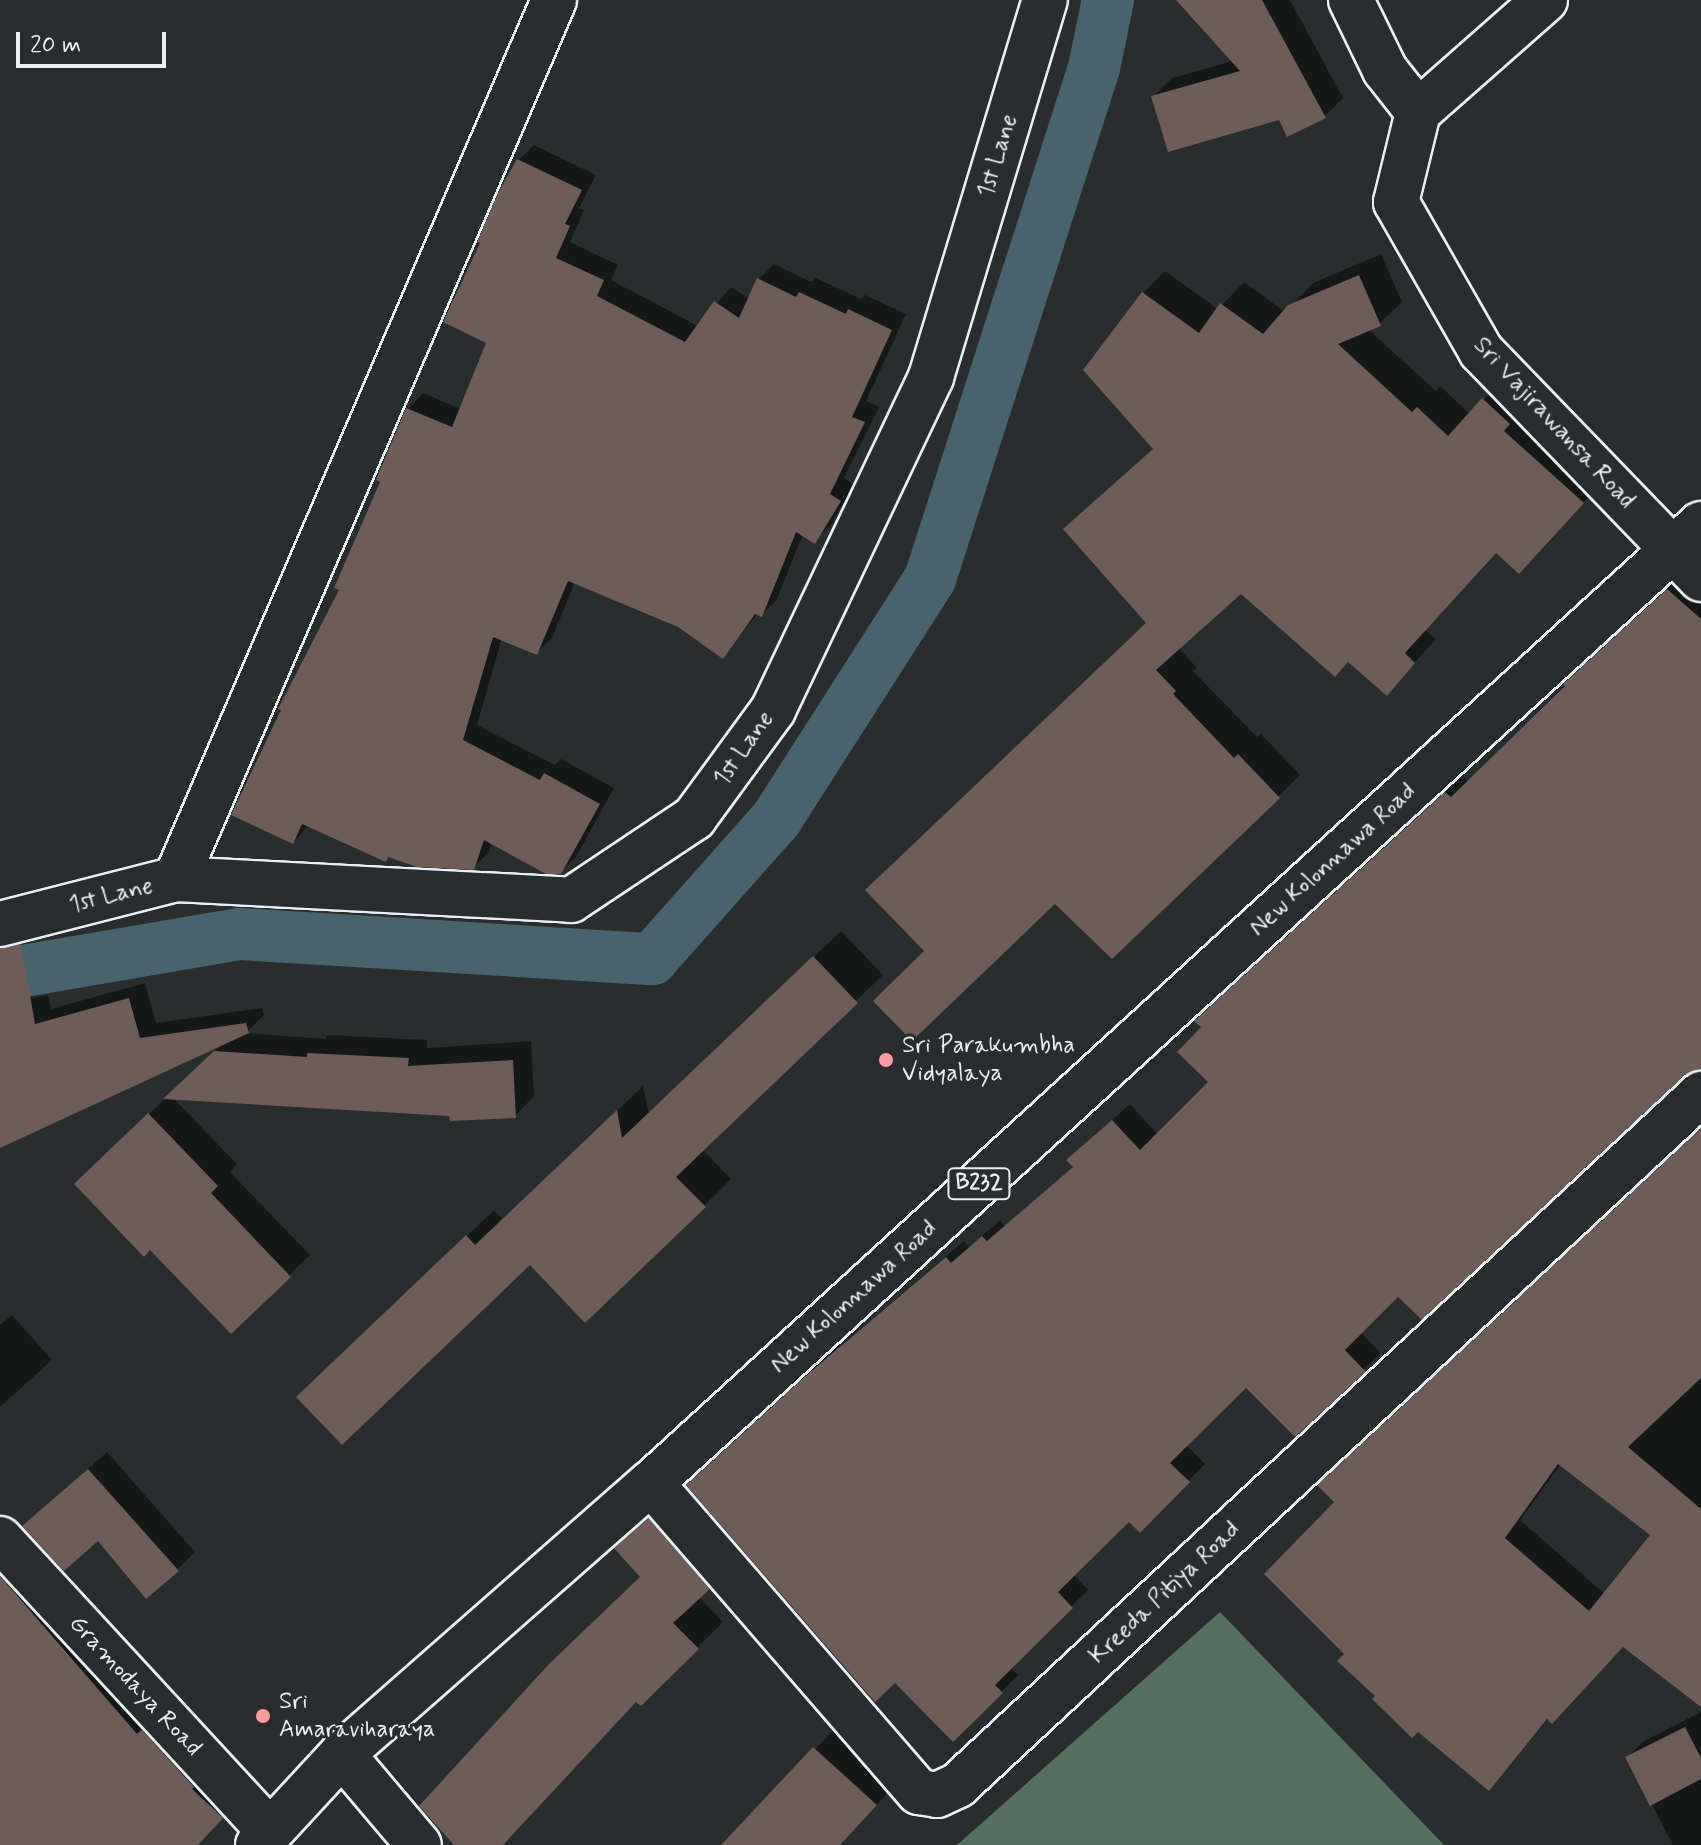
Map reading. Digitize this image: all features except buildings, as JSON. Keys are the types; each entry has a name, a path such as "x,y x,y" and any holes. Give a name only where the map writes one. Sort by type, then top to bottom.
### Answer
{"street":[{"path":"176,879 554,0"},
{"name":"1st Lane","path":"0,924 176,879 571,900 694,818 773,710 931,377 1045,0"},
{"path":"1351,0 1385,70 1418,112 1545,0"},
{"name":"Sri Vajirawansa Road","path":"1418,112 1396,202 1481,351 1692,551"},
{"name":"New Kolonnawa Road","path":"264,1839 342,1754 651,1483 1692,551"},
{"name":"Kreeda Pitiya Road","path":"651,1483 919,1792 937,1795 958,1785 1701,1094"},
{"name":"Gramodaya Road","path":"0,1539 264,1839"},
{"path":"342,1754 419,1845"}],"green space":[{"path":"1220,1612 1444,1845 957,1845"}],"waterway":[{"path":"0,975 239,934 652,959 777,818 930,579 1094,68 1108,0"}],"place":[{"name":"Sri Parakumbha Vidyalaya","path":"886,1060"},
{"name":"Sri Amaraviharaya","path":"263,1716"}]}
